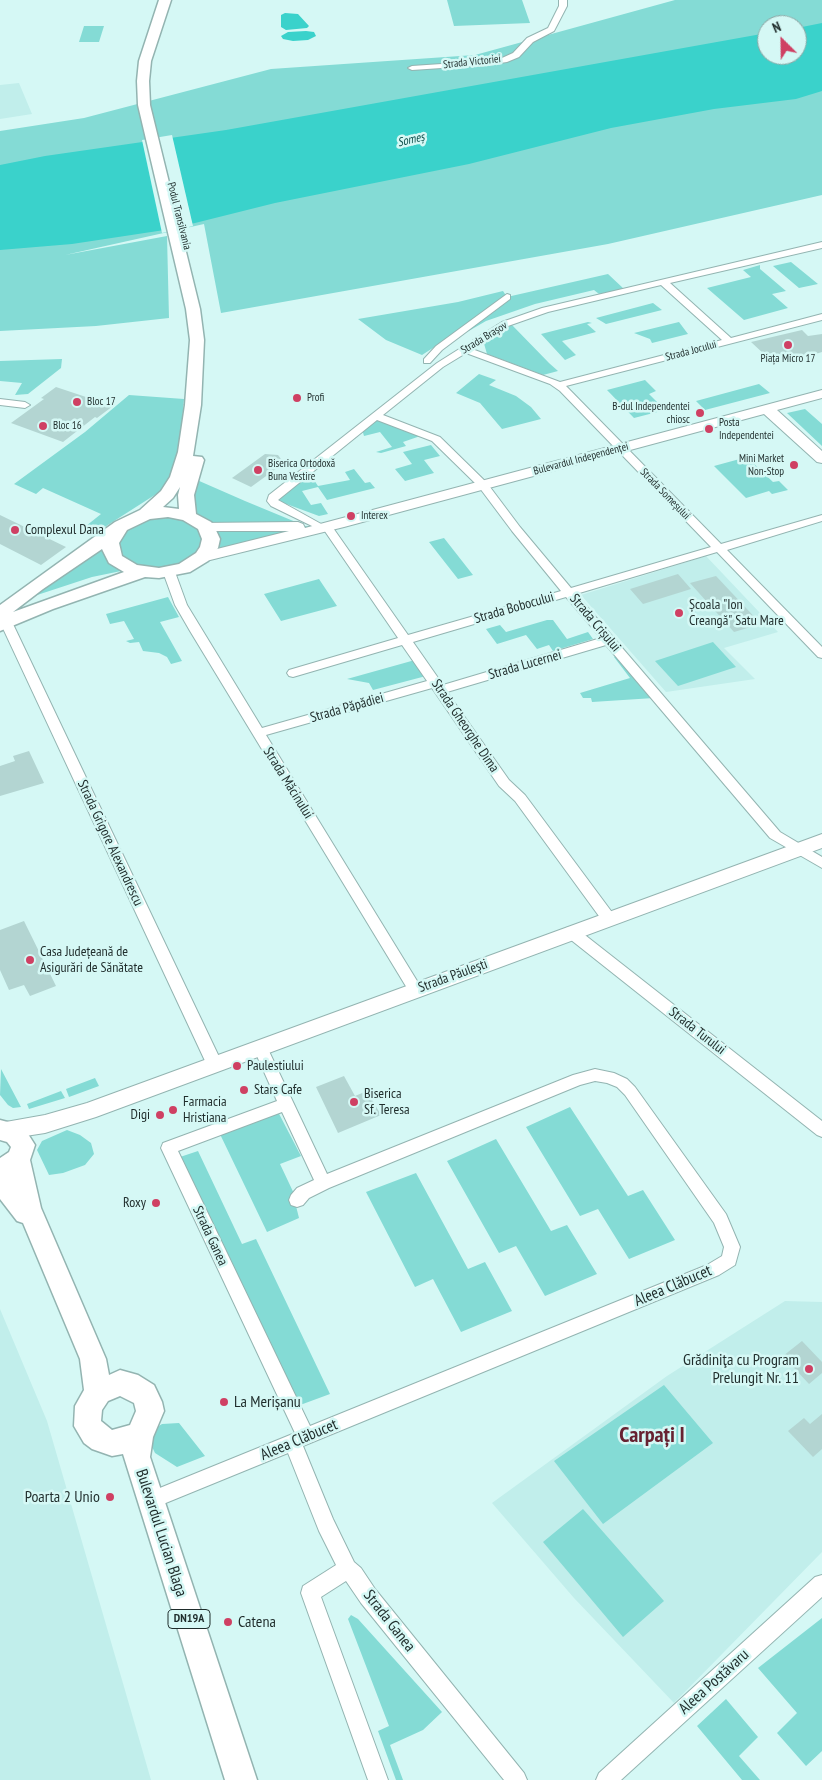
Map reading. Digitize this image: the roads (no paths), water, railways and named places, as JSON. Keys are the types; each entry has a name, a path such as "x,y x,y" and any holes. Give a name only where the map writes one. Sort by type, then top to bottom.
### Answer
{"main road":[{"path":"159,30 165,0"},
{"path":"159,30 173,0"},
{"name":"Podul Transilvania","path":"159,30 145,61 143,80 144,106 193,309 197,340 198,405"},
{"name":"Bulevardul Independenței","path":"205,526 328,525 822,394"},
{"path":"146,514 161,501 178,477 198,405"},
{"path":"188,516 186,495 198,452 198,405"},
{"path":"2,620 37,585 115,532 128,521 146,514 168,512 188,516 205,526 211,539 209,548 202,557"},
{"name":"Bulevardul Independenței","path":"115,532 110,543 112,554 120,563 141,572"},
{"name":"Bulevardul Independenței","path":"2,620 141,572 169,572 191,565 202,557"},
{"name":"Strada Păulești","path":"3,1130 45,1124 85,1112 415,989 822,841"},
{"name":"Strada Păulești","path":"13,1160 52,1129 85,1112"},
{"path":"3,1130 15,1133 23,1145 13,1160 38,1230 93,1359 109,1388"},
{"path":"0,1180 38,1230"},
{"path":"109,1388 137,1388 144,1394 148,1402 150,1411 147,1421 131,1445 102,1440 88,1426 89,1406 109,1388"},
{"name":"Bulevardul Lucian Blaga","path":"131,1445 151,1500 241,1780"}],"street":[{"name":"Strada Victoriei","path":"412,68 486,63 504,60 516,55 525,48 530,40 551,29 563,6 563,0"},
{"name":"Strada Brașov","path":"328,525 275,504 272,501 273,497 375,415 464,348 505,324 545,310 822,246"},
{"path":"664,283 729,342"},
{"path":"427,361 439,348 507,297"},
{"name":"Strada Jocului","path":"560,385 822,317"},
{"name":"Strada Someșului","path":"464,348 560,385 822,654"},
{"path":"0,402 24,405"},
{"path":"767,409 822,459"},
{"name":"Strada Crișului","path":"375,415 436,439 483,485 609,640 775,835 784,842 801,849"},
{"name":"Strada Bobocului","path":"293,673 822,518"},
{"name":"Bulevardul Independenței","path":"202,557 328,525"},
{"name":"Strada Gheorghe Dima","path":"328,525 504,783 520,798 608,919"},
{"name":"Strada Măcinului","path":"169,572 181,605 415,989"},
{"name":"Strada Grigore Alexandrescu","path":"2,620 214,1064"},
{"name":"Strada Lucernei","path":"438,686 609,640"},
{"name":"Strada Păpădiei","path":"258,733 438,686"},
{"path":"801,849 822,863"},
{"name":"Strada Turului","path":"571,932 822,1130"},
{"path":"260,1047 323,1183"},
{"name":"Aleea Clăbucet","path":"151,1500 713,1270 729,1260 732,1247 720,1219 630,1091 622,1083 609,1077 595,1075 578,1079 323,1183 303,1193 297,1200"},
{"name":"Strada Ganea","path":"286,1104 169,1148 299,1440 329,1533 347,1569 354,1575 374,1604 517,1780"},
{"path":"347,1569 310,1592 378,1780"},
{"name":"Aleea Postăvaru","path":"606,1780 822,1584"}],"water":[{"path":"285,13 298,14 309,26 307,28 286,30 281,27 281,15"},
{"name":"Someș","path":"822,23 822,91 796,99 714,109 611,128 469,164 275,203 171,229 72,244 0,250 0,165 45,156 226,130 757,35 757,65 807,65 807,26"},
{"path":"288,32 314,32 316,36 308,40 293,41 283,39 281,36"}],"place":[{"name":"Piața Micro 17","path":"788,345"},
{"name":"Profi","path":"297,398"},
{"name":"Bloc 17","path":"77,402"},
{"name":"B-dul Independentei chiosc","path":"700,413"},
{"name":"Bloc 16","path":"43,426"},
{"name":"Posta Independentei","path":"709,429"},
{"name":"Mini Market Non-Stop","path":"794,465"},
{"name":"Biserica Ortodoxă Buna Vestire","path":"258,470"},
{"name":"Interex","path":"351,516"},
{"name":"Complexul Dana","path":"15,530"},
{"name":"Școala \"Ion Creangă\" Satu Mare","path":"679,613"},
{"name":"Casa Județeană de Asigurări de Sănătate","path":"30,960"},
{"name":"Paulestiului","path":"237,1066"},
{"name":"Stars Cafe","path":"244,1090"},
{"name":"Biserica Sf. Teresa","path":"354,1102"},
{"name":"Farmacia Hristiana","path":"173,1110"},
{"name":"Digi","path":"160,1115"},
{"name":"Roxy","path":"156,1203"},
{"name":"Grădiniţa cu Program Prelungit Nr. 11","path":"809,1369"},
{"name":"La Merișanu","path":"224,1402"},
{"name":"Poarta 2 Unio","path":"110,1497"},
{"name":"Catena","path":"228,1622"}],"district":[{"name":"Carpați I","path":"652,1436"}]}
